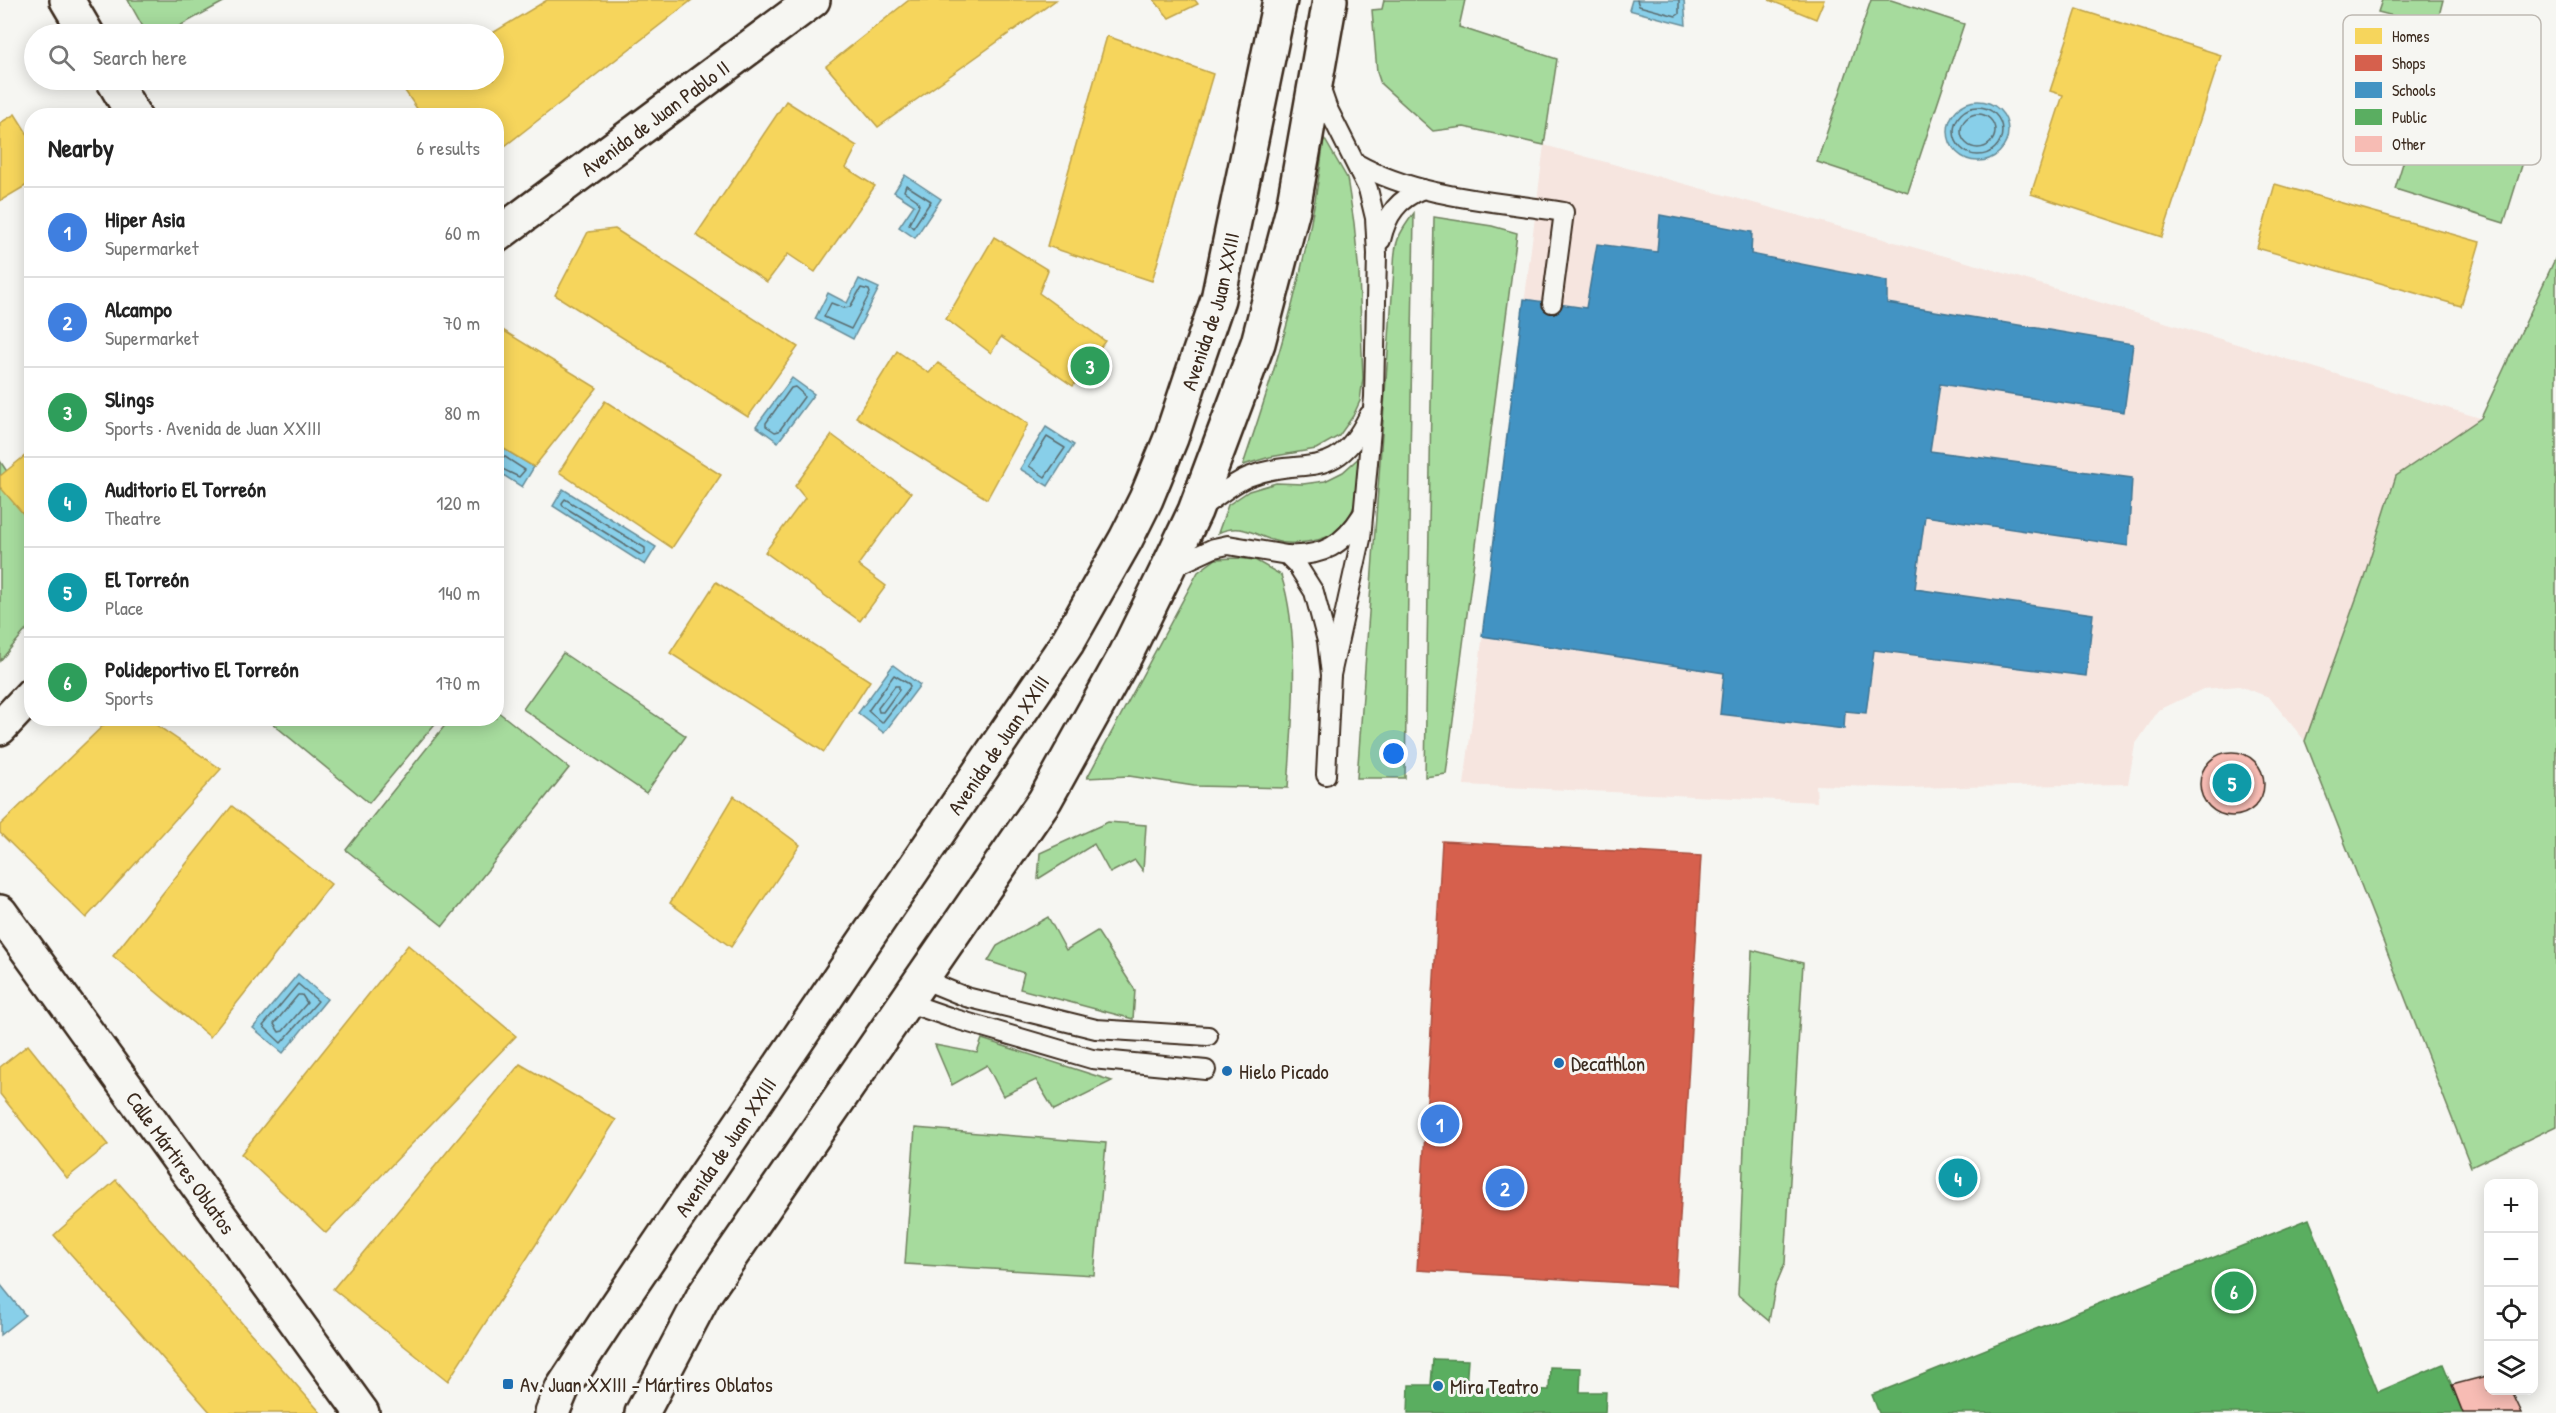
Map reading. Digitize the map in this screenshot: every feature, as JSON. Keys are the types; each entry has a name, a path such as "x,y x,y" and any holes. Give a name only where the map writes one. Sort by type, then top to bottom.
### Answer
{"main road":[{"path":"67,0 81,24"},
{"name":"Avenida de Juan Pablo II","path":"504,230 813,0"},
{"name":"Avenida de Juan XXIII","path":"552,1413 562,1389 606,1322 1067,643 1126,539 1171,438 1218,298 1280,0"},
{"path":"642,1413 704,1295 1045,800 1126,654 1195,511 1258,343 1293,209 1328,13"},
{"path":"119,90 129,108"},
{"path":"0,728 24,702"},
{"name":"Calle Mártires Oblatos","path":"0,912 362,1413"}],"lane":[{"path":"1317,76 1327,107 1356,163 1372,203 1377,254 1374,406 1356,569 1331,675 1326,775"},
{"path":"1356,163 1382,177 1423,189 1564,212 1552,303"},
{"path":"1377,254 1391,210 1408,195 1423,189"},
{"path":"1195,511 1248,478 1320,464 1342,454 1360,435 1374,406"},
{"path":"1167,570 1228,545 1306,556 1329,548 1349,534 1363,513"},
{"path":"1287,555 1306,576 1320,608 1331,675"},
{"path":"914,990 966,997 1096,1029 1208,1036"},
{"path":"914,990 952,1018 1092,1059 1206,1070"}],"shaded area":[{"path":"1544,145 1981,266 2480,418 2556,257 2556,1126 2471,1167 2305,741 2269,697 2239,686 2203,689 2159,710 2135,745 2128,784 1904,788 1816,785 1817,802 1464,785"}],"green space":[{"path":"128,0 227,0 183,24 141,24"},
{"path":"1384,0 1465,0 1459,27 1557,59 1544,145 1464,127 1433,131 1381,84 1377,72 1372,10 1382,9"},
{"path":"1871,0 1891,0 1964,24 1908,192 1817,162"},
{"path":"2382,0 2443,0 2439,15 2390,15 2378,12"},
{"path":"1324,138 1347,178 1354,223 1359,274 1363,378 1360,401 1339,436 1316,449 1270,457 1243,465 1292,304 1311,222"},
{"path":"2402,165 2522,165 2504,223 2395,189"},
{"path":"1414,213 1405,778 1357,778 1395,252 1401,233"},
{"path":"1434,217 1492,226 1517,233 1446,774 1425,777"},
{"path":"2556,257 2556,1126 2471,1167 2305,741 2363,580 2396,476 2481,418"},
{"path":"1363,454 1353,509 1339,530 1327,537 1289,543 1275,541 1241,529 1218,533 1228,505 1249,491 1276,483 1303,484 1325,481 1343,472"},
{"path":"0,461 24,497 24,632 0,661"},
{"path":"1216,559 1255,560 1281,575 1287,599 1294,680 1288,788 1194,786 1129,776 1087,778 1198,572"},
{"path":"563,653 686,736 646,793 523,709"},
{"path":"504,717 569,768 443,926 346,850 444,726 504,726"},
{"path":"276,726 433,726 369,803"},
{"path":"1108,822 1146,825 1143,871 1135,860 1110,873 1094,844 1038,879 1040,853"},
{"path":"1048,917 1066,950 1097,931 1135,990 1133,1019 1020,989 1024,973 988,961 997,946"},
{"path":"1752,950 1803,963 1785,1263 1775,1287 1769,1321 1738,1295"},
{"path":"982,1039 1112,1081 1054,1110 1036,1080 1003,1096 987,1065 952,1085 935,1045 977,1053"},
{"path":"915,1128 1106,1143 1094,1275 905,1264"}],"water":[{"path":"1632,0 1684,0 1686,25 1629,10"},
{"path":"1972,101 1984,101 1995,106 2003,114 2008,131 2006,143 1995,156 1984,161 1972,161 1961,156 1953,148 1948,137 1948,125 1953,114 1961,106"},
{"path":"905,175 941,199 915,238 899,227 914,205 894,192"},
{"path":"859,279 879,288 853,339 815,319 828,293 847,303"},
{"path":"792,378 814,394 778,442 756,426"},
{"path":"1046,427 1074,445 1048,486 1020,469"},
{"path":"504,449 534,467 522,487 504,475"},
{"path":"563,489 656,547 645,565 553,506"},
{"path":"893,665 920,685 884,733 858,713"},
{"path":"298,974 327,999 283,1053 253,1028"},
{"path":"0,1284 25,1315 0,1335"}],"building: Homes":[{"path":"547,0 692,0 504,147 504,108 417,108 404,90 504,90 504,26"},
{"path":"909,0 1056,0 878,127 826,66"},
{"path":"1154,0 1195,0 1198,4 1169,18"},
{"path":"1769,0 1824,0 1816,19"},
{"path":"2077,9 2221,55 2162,237 2031,194 2063,95 2050,91"},
{"path":"1107,36 1213,74 1152,281 1047,246"},
{"path":"786,101 857,146 846,168 875,186 815,272 788,254 767,282 696,235"},
{"path":"15,114 24,128 24,187 0,201 0,123"},
{"path":"2275,184 2480,242 2461,306 2257,248"},
{"path":"615,229 798,347 748,417 555,295 588,232"},
{"path":"994,237 1048,270 1039,293 1105,341 1073,386 1001,337 991,353 946,319"},
{"path":"504,331 597,388 534,467 504,449"},
{"path":"897,351 929,373 938,363 1028,424 987,499 856,417"},
{"path":"605,401 721,475 672,548 559,472"},
{"path":"832,435 911,493 858,565 886,586 860,621 765,552 805,498 795,486"},
{"path":"24,456 24,515 0,487 0,476"},
{"path":"716,582 870,681 824,752 670,653"},
{"path":"103,726 158,726 221,769 86,918 0,833 0,825"},
{"path":"734,796 800,845 731,947 670,903"},
{"path":"232,806 331,884 210,1037 113,956"},
{"path":"408,945 516,1036 326,1233 241,1154"},
{"path":"28,1045 108,1145 67,1178 0,1094 0,1067"},
{"path":"520,1064 616,1120 448,1381 333,1289"},
{"path":"116,1180 321,1413 211,1413 54,1235"}],"building: Shops":[{"name":"Decathlon","path":"1442,841 1701,856 1676,1286 1417,1270"}],"building: Schools":[{"path":"1660,215 1752,232 1751,254 1887,281 1887,303 2133,344 2124,412 1940,384 1930,451 2132,478 2128,546 1925,516 1915,589 2093,614 2086,676 1874,650 1866,713 1845,711 1844,729 1720,714 1724,673 1482,636 1524,299 1586,308 1597,244 1657,252"}],"building: Public":[{"path":"2309,1219 2378,1392 2443,1364 2463,1413 1879,1413 1872,1395"},
{"name":"Mira Teatro","path":"1433,1359 1468,1360 1466,1387 1549,1390 1550,1367 1581,1368 1580,1392 1606,1392 1605,1413 1408,1413 1409,1385 1431,1385"}],"building: Other":[{"path":"2226,752 2238,752 2255,761 2262,772 2264,784 2262,796 2255,807 2238,816 2226,816 2214,811 2205,802 2200,790 2200,778 2205,766 2214,757"},
{"path":"2484,1377 2484,1395 2513,1395 2522,1413 2463,1413 2452,1385"}],"place":[{"name":"Slings","path":"1090,366"},
{"name":"El Torreón","path":"2232,783"},
{"name":"Decathlon","path":"1559,1063"},
{"name":"Hielo Picado","path":"1227,1071"},
{"name":"Hiper Asia","path":"1440,1124"},
{"name":"Auditorio El Torreón","path":"1958,1178"},
{"name":"Alcampo","path":"1505,1188"},
{"name":"Polideportivo El Torreón","path":"2234,1291"},
{"name":"Av. Juan XXIII - Mártires Oblatos","path":"508,1384"},
{"name":"Mira Teatro","path":"1438,1386"}]}
